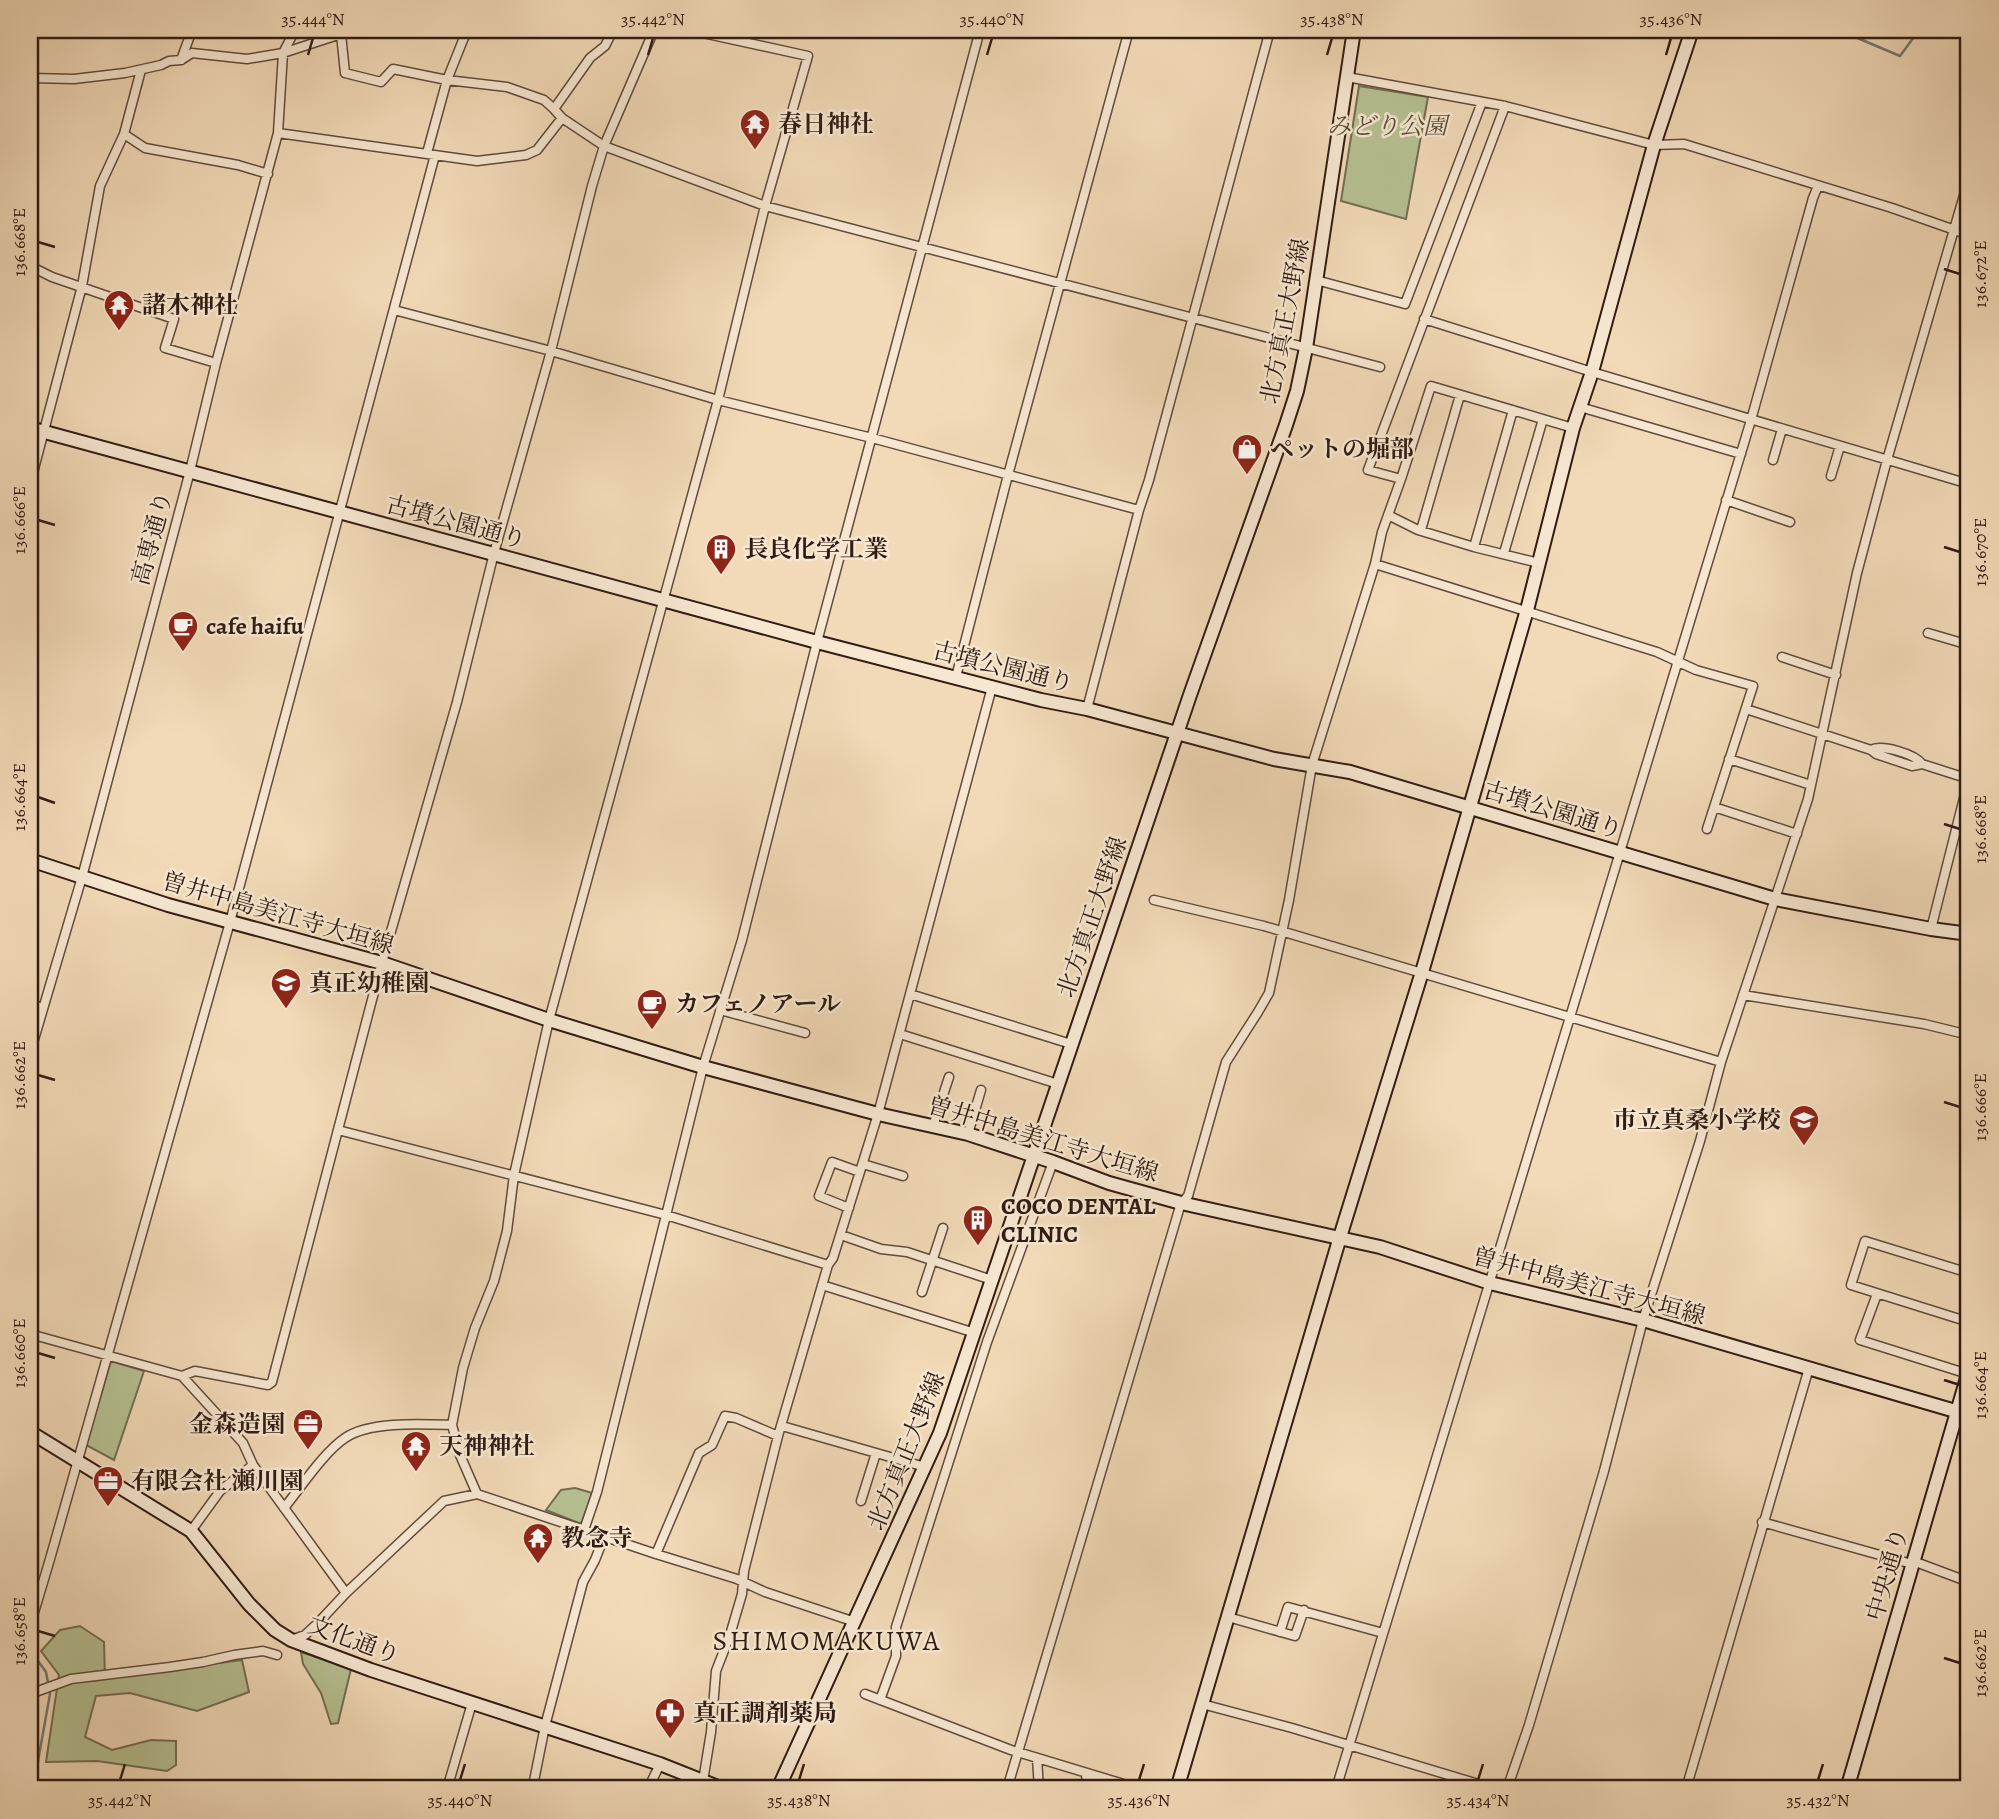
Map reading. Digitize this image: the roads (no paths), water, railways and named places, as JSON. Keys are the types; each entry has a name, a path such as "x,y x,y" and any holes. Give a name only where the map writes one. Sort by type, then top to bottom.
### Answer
{"street":[{"path":"181,60 192,30"},
{"name":"高専通り","path":"30,1054 82,877 268,174 278,133 283,53 295,30"},
{"path":"30,1626 230,922 394,310 447,80 467,30"},
{"path":"554,108 590,58 606,46 613,30"},
{"path":"182,1377 195,1371 268,1385 272,1382 382,963 457,702 494,553 551,351 592,186 604,146 654,30"},
{"path":"477,1494 460,1455 452,1425 463,1368 499,1266 507,1231 513,1175 549,1020 718,400 765,206 808,55 690,30"},
{"path":"584,1530 597,1492 703,1067 741,940 817,642 981,30"},
{"path":"956,677 1129,30"},
{"path":"1087,709 1270,30"},
{"name":"北方真正大野線","path":"778,1789 940,1433 1177,732 1286,425 1307,348 1354,30"},
{"path":"1177,1789 1340,1237 1422,972 1527,610 1573,428 1592,372 1654,145 1692,30"},
{"path":"30,78 74,79 141,70 181,60 192,53 247,59 283,53 341,34 345,73 381,82 393,69 447,80 507,87 544,100 562,118 604,146 765,206 1380,367"},
{"path":"30,484 82,286 100,186 124,134 141,70"},
{"path":"1348,77 1505,106 1654,145 1684,144 1892,208 1969,236"},
{"path":"1316,280 1405,304 1482,102"},
{"path":"1401,480 1368,471 1505,106"},
{"path":"278,133 477,161 526,155 537,150 562,118"},
{"path":"124,134 145,148 238,165 268,174"},
{"path":"1507,1789 1529,1725 1604,1471 1643,1320 1700,1141 1721,1062 1797,834 1823,734 1857,573 1969,178"},
{"path":"1336,1789 1679,661 1818,186"},
{"path":"30,266 52,278 174,318 165,348 216,363"},
{"path":"394,310 551,351 718,400 872,438 1139,510"},
{"path":"1424,319 1969,484"},
{"path":"1007,1789 1181,1203 1188,1196 1226,1062 1269,993 1312,765 1388,515 1431,386 1573,428"},
{"path":"1420,530 1460,395"},
{"path":"1580,407 1741,454"},
{"path":"1474,547 1513,410"},
{"path":"1504,553 1543,419"},
{"name":"古墳公園通り","path":"30,428 817,642 1275,759 1350,772 1775,899 1969,934"},
{"path":"1773,460 1782,429"},
{"path":"1831,476 1840,446"},
{"path":"1726,500 1790,522"},
{"path":"1388,515 1420,530 1539,563"},
{"path":"1375,564 1527,610 1679,661 1696,670 1753,685 1707,829"},
{"path":"1928,633 1969,645"},
{"path":"1782,657 1836,675"},
{"path":"699,1780 704,1775 711,1732 716,1671 742,1594 744,1572 778,1436 828,1265 841,1235 878,1114 992,687"},
{"path":"1746,709 1912,766 1922,764 1969,779 1931,929"},
{"path":"1730,759 1811,785"},
{"path":"1714,807 1797,834"},
{"name":"曽井中島美江寺大垣線","path":"30,860 230,922 382,963 549,1020 703,1067 878,1114 968,1134 1110,1183 1181,1203 1380,1247 1490,1283 1643,1320 1963,1413"},
{"path":"1154,900 1282,932 1721,1062"},
{"path":"910,994 1071,1044"},
{"path":"1743,995 1924,1024 1969,1035"},
{"path":"30,1004 43,1008"},
{"path":"720,1010 805,1033"},
{"path":"900,1034 1058,1084"},
{"path":"933,1126 949,1077"},
{"path":"968,1134 981,1090"},
{"path":"338,1130 666,1215 828,1265"},
{"path":"880,1700 896,1656 896,1627 987,1342 1053,1162"},
{"path":"849,1208 819,1196 832,1163 903,1176"},
{"path":"922,1292 943,1228"},
{"path":"841,1235 881,1249 907,1252 992,1280"},
{"path":"1969,1273 1865,1241 1851,1285 1969,1322"},
{"path":"822,1285 975,1333"},
{"path":"1877,1294 1860,1339 1969,1373"},
{"path":"30,1334 182,1377 243,1443 253,1465 346,1593"},
{"path":"1685,1789 1808,1368"},
{"name":"中央通り","path":"1847,1789 1912,1563 1963,1413 1969,1373"},
{"path":"656,1554 699,1453 712,1446 726,1416 778,1436"},
{"path":"284,1508 328,1453 345,1437 364,1429 452,1425"},
{"path":"782,1426 925,1467"},
{"name":"文化通り","path":"30,1432 191,1531 249,1604 275,1630 291,1640 371,1670 660,1764 723,1789"},
{"path":"861,1501 876,1453"},
{"path":"191,1531 220,1491 253,1465"},
{"path":"291,1640 305,1635 444,1501 477,1494 737,1579 765,1592 855,1622"},
{"path":"1762,1522 1912,1563 1969,1582"},
{"path":"528,1789 534,1781 545,1726 583,1582 604,1537"},
{"path":"1280,1632 1289,1607 1383,1633"},
{"path":"1228,1617 1296,1636 1304,1610"},
{"path":"30,1694 71,1679 181,1666 263,1651 278,1655"},
{"path":"865,1694 1018,1752 1086,1773 1114,1786 1140,1789"},
{"path":"447,1789 472,1703"},
{"path":"1202,1704 1495,1789"},
{"path":"1037,1758 1038,1789"},
{"path":"648,1789 660,1764"},
{"path":"1086,1773 1087,1789"}],"waterway":[{"path":"1850,30 1848,34 1900,56 1919,30"},
{"path":"30,1656 38,1661 46,1672 50,1694 33,1789"}],"place":[{"name":"春日神社","path":"755,151"},
{"name":"諸木神社","path":"119,332"},
{"name":"ペットの堀部","path":"1247,476"},
{"name":"長良化学工業","path":"721,576"},
{"name":"cafe haifu","path":"183,653"},
{"name":"真正幼稚園","path":"286,1010"},
{"name":"カフェノアール","path":"652,1031"},
{"name":"市立真桑小学校","path":"1804,1147"},
{"name":"COCO DENTAL CLINIC","path":"978,1247"},
{"name":"金森造園","path":"308,1451"},
{"name":"天神神社","path":"416,1473"},
{"name":"有限会社 瀬川園","path":"108,1508"},
{"name":"教念寺","path":"538,1565"},
{"name":"真正調剤薬局","path":"670,1740"}],"district":[{"name":"SHIMOMAKUWA","path":"827,1641"}],"park label":[{"name":"みどり公園","path":"1387,126"}]}
